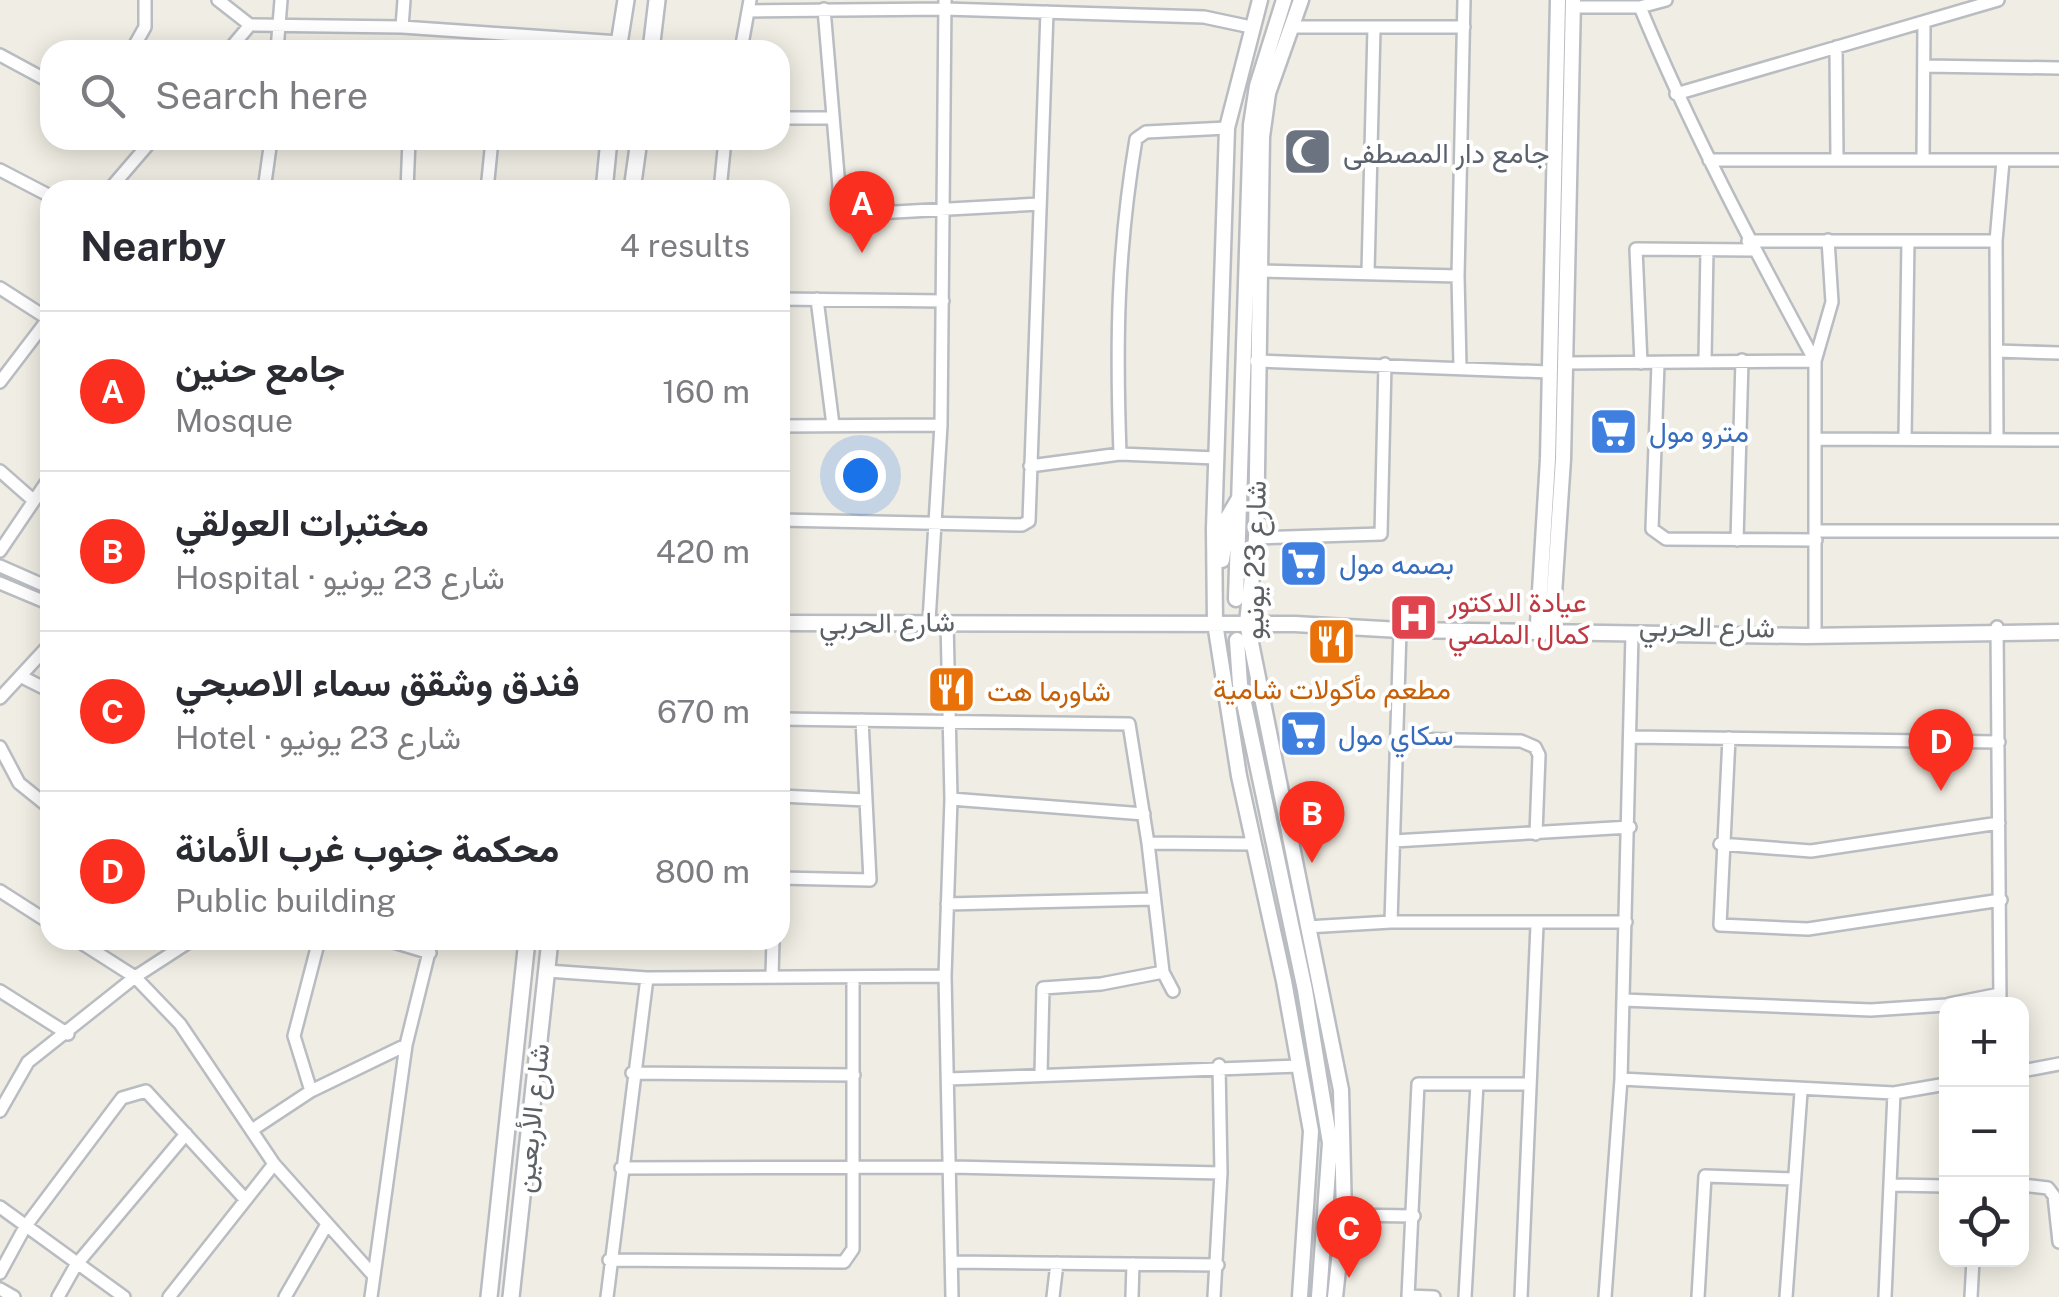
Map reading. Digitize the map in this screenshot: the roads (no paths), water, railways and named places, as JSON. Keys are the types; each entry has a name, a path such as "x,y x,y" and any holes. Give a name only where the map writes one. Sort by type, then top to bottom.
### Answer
{"main road":[{"path":"620,40 626,0"},
{"path":"652,40 658,0"},
{"path":"605,180 608,150"},
{"path":"633,180 638,150"},
{"name":"شارع الأربعين","path":"489,1297 526,950"},
{"name":"شارع الأربعين","path":"511,1297 549,950"}],"street":[{"path":"138,40 146,28 145,0"},
{"path":"218,0 250,25"},
{"path":"277,40 281,0"},
{"path":"402,27 404,0"},
{"name":"شارع 23 يونيو","path":"1260,0 1228,128 1216,458 1215,623 1221,680 1310,1130 1300,1297"},
{"path":"1243,596 1247,520 1239,498 1251,125 1257,86 1284,0"},
{"name":"شارع 23 يونيو","path":"1300,0 1268,93 1262,136 1256,538 1243,596 1341,1090 1344,1215 1335,1297"},
{"path":"1460,367 1464,0"},
{"path":"1555,460 1549,372 1559,278 1566,3 1640,7 1666,0"},
{"path":"1676,94 1998,0"},
{"path":"743,40 749,6 824,9 945,4 1204,17 1251,28"},
{"path":"929,621 941,426 945,4"},
{"path":"1640,7 1676,94 1815,361"},
{"path":"824,9 840,199 847,209 858,214 1038,204"},
{"path":"790,520 1026,524 1047,12"},
{"path":"237,40 250,25 278,22 402,27 478,40"},
{"path":"1923,159 1924,22"},
{"path":"1292,27 1464,27"},
{"path":"1368,272 1374,28"},
{"path":"1836,47 1837,158"},
{"path":"0,55 40,77"},
{"path":"1924,66 2059,68"},
{"path":"790,118 831,118"},
{"path":"1120,454 1116,332 1120,232 1136,140 1146,132 1228,128"},
{"path":"118,180 143,150"},
{"path":"266,180 269,150"},
{"path":"407,180 409,150"},
{"path":"488,180 491,150"},
{"path":"721,180 724,150"},
{"path":"1709,160 2059,160"},
{"path":"1997,440 1996,241 2002,161"},
{"path":"0,170 40,191"},
{"path":"1641,363 1636,249 1707,250 1828,240 1996,241"},
{"path":"1815,628 1815,361 1832,302 1828,240"},
{"path":"1905,439 1908,241"},
{"path":"1705,359 1707,250"},
{"path":"1258,272 1458,276"},
{"path":"1545,624 1555,460 1566,364 1559,278"},
{"path":"0,288 40,314"},
{"path":"790,299 943,301"},
{"path":"818,299 833,424"},
{"path":"0,382 40,331"},
{"path":"1996,351 2059,354"},
{"path":"1566,364 1658,364 1705,359 1815,361"},
{"path":"1256,360 1549,372"},
{"path":"1738,540 1742,360"},
{"path":"1256,538 1381,534 1385,364"},
{"path":"1658,364 1652,528 1666,539 2059,531"},
{"path":"790,426 941,426"},
{"path":"1815,438 2059,440"},
{"path":"1030,466 1120,454 1216,458"},
{"path":"0,471 34,500"},
{"path":"0,551 40,491"},
{"path":"1214,588 1222,569 1228,518 1239,498"},
{"path":"0,566 40,584"},
{"path":"0,583 40,600"},
{"name":"شارع الحربي","path":"1295,624 1309,618 1997,632"},
{"path":"947,621 951,800 944,976 952,1167 952,1297"},
{"name":"شارع الحربي","path":"790,623 1248,623 1632,634 1997,632 2044,626 2059,632"},
{"path":"1392,922 1400,630"},
{"path":"1997,632 2000,997"},
{"path":"1605,1297 1621,1079 1632,634"},
{"path":"1237,640 1240,684 1258,784 1305,990 1330,1143 1319,1297"},
{"path":"0,698 40,656"},
{"path":"1256,674 1252,686 1262,751 1258,784"},
{"path":"22,678 40,686"},
{"path":"1221,680 1232,702 1241,754 1258,784"},
{"path":"790,719 1129,724 1148,843 1162,972 1173,991"},
{"path":"790,878 870,880 862,720"},
{"path":"1632,736 1998,742"},
{"path":"1729,738 1720,844 1720,924 1808,929 2001,900"},
{"path":"1396,739 1521,741 1536,748 1536,834"},
{"path":"0,747 19,783 40,798"},
{"path":"790,796 866,800"},
{"path":"951,800 1144,814"},
{"path":"1720,844 1811,850 1998,823"},
{"path":"1394,841 1630,827"},
{"path":"1148,843 1252,844"},
{"path":"0,891 40,917"},
{"path":"947,904 1154,899"},
{"path":"1307,927 1392,922 1626,922"},
{"path":"1522,1297 1536,924"},
{"path":"93,950 135,977 180,1024 274,1164 374,1276"},
{"path":"0,1111 28,1062 135,977 177,950"},
{"path":"311,1091 294,1036 316,950"},
{"path":"371,1297 406,1045 430,950"},
{"path":"772,976 773,950"},
{"path":"547,971 646,978 944,976"},
{"path":"1041,1074 1044,988 1101,984 1162,972"},
{"path":"606,1297 646,978"},
{"path":"609,1260 844,1262 853,1249 856,1168 853,978"},
{"path":"0,991 68,1034"},
{"path":"1320,1080 1327,1059 1320,1015 1322,993"},
{"path":"1624,1000 1871,1010 1939,1006"},
{"path":"252,1130 311,1091 406,1045"},
{"path":"2029,1070 2059,1064"},
{"path":"1214,1297 1221,1173 1219,1066"},
{"path":"948,1079 1300,1066"},
{"path":"632,1073 854,1074"},
{"path":"1621,1079 1801,1092 1894,1093 1939,1085"},
{"path":"1434,1297 1408,1296 1418,1084 1528,1084"},
{"path":"1465,1297 1477,1084"},
{"path":"0,1273 25,1226 122,1098 146,1091 244,1198"},
{"path":"1786,1297 1801,1092"},
{"path":"1885,1297 1893,1185 1894,1093"},
{"path":"58,1297 76,1264 186,1134"},
{"path":"1308,1198 1316,1189 1330,1143"},
{"path":"169,1297 274,1164"},
{"path":"621,1168 952,1167 1221,1173"},
{"path":"1698,1297 1705,1176 1794,1179"},
{"path":"1893,1185 1939,1186"},
{"path":"2029,1186 2048,1188 2054,1196 2059,1242"},
{"path":"0,1207 124,1297"},
{"path":"1344,1215 1414,1216"},
{"path":"284,1297 326,1226"},
{"path":"954,1262 1218,1266"},
{"path":"1054,1297 1057,1263"},
{"path":"1132,1297 1133,1264"},
{"path":"1971,1297 1973,1267"},
{"path":"0,1289 14,1297"}],"place":[{"name":"جامع دار المصطفى","path":"1308,152"},
{"name":"جامع حنين","path":"862,253"},
{"name":"مترو مول","path":"1614,431"},
{"name":"بصمه مول","path":"1304,563"},
{"name":"عيادة الدكتور كمال الملصي","path":"1413,617"},
{"name":"مطعم مأكولات شامية","path":"1332,641"},
{"name":"شاورما هت","path":"952,690"},
{"name":"سكاي مول","path":"1303,734"},
{"name":"محكمة جنوب غرب الأمانة","path":"1941,791"},
{"name":"مختبرات العولقي","path":"1312,863"},
{"name":"فندق وشقق سماء الاصبحي","path":"1349,1278"}]}
